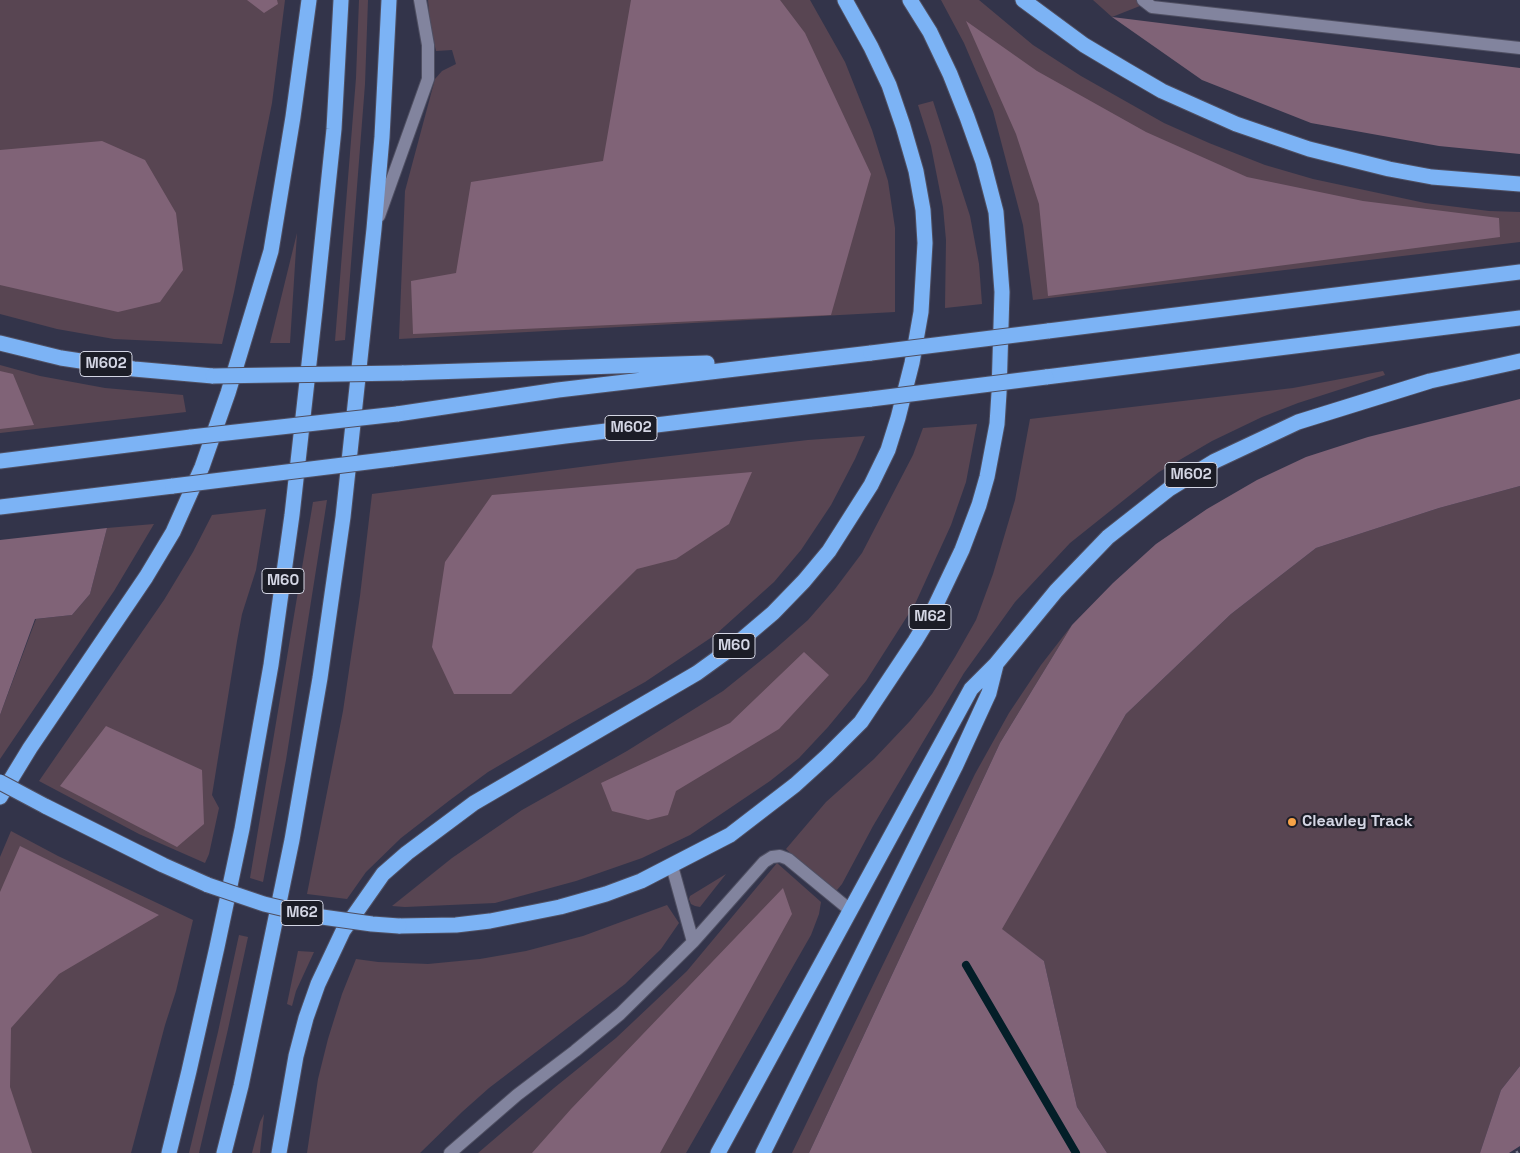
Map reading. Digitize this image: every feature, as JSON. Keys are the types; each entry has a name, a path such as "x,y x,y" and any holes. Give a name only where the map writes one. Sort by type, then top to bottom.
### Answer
{"highway":[{"path":"0,797 30,748 146,577 173,532 202,468 228,393 271,251 293,117 309,0"},
{"name":"M60","path":"168,1153 190,1071 242,829 271,665 292,516 318,291 334,129 341,0"},
{"path":"224,1153 242,1086 292,840 320,678 343,517 374,229 382,137 388,0"},
{"name":"M60","path":"279,1153 296,1056 306,1018 318,984 343,930 383,874 407,853 474,803 697,673 733,648 773,613 804,581 829,551 871,485 888,450 912,363 921,312 925,243 923,210 916,171 903,126 889,85 845,0"},
{"name":"M62","path":"0,782 163,865 208,885 264,904 315,916 399,926 481,922 560,907 606,894 641,881 730,835 796,785 861,722 915,642 936,605 962,550 979,505 987,477 996,424 999,393 1002,292 996,212 983,162 967,117 930,32 910,0"},
{"path":"1023,0 1084,45 1162,92 1236,124 1309,149 1390,169 1432,176 1520,184"},
{"name":"M602","path":"0,461 397,414 558,390 1520,272"},
{"name":"M602","path":"0,506 1520,318"},
{"name":"M602","path":"0,343 61,358 213,376 806,360"},
{"name":"M602","path":"996,664 1056,591 1108,537 1168,489 1215,461 1298,422 1430,381 1520,361"},
{"path":"718,1153 971,689 996,664"},
{"path":"763,1153 955,768 989,693 996,664"}],"lane":[{"path":"374,229 428,79 428,44 420,0"},
{"path":"1144,0 1152,7 1520,48"},
{"path":"450,1153 517,1095 620,1014 693,942 764,862 772,857 780,856 788,860 850,910"},
{"path":"672,866 693,942"}],"path":[{"path":"1516,1153 1520,1150"}],"shaded area":[{"path":"0,0 285,0 272,103 222,344 114,339 57,329 0,314"},
{"path":"247,0 277,0 278,4 264,13"},
{"path":"359,0 368,0 365,84 345,340 335,341 356,78"},
{"path":"428,0 810,0 845,62 872,130 888,181 895,228 895,312 399,339 405,191 435,79 442,71 456,64 452,50 436,51 430,25"},
{"path":"631,0 780,0 805,33 871,174 831,315 413,334 411,281 456,273 471,182 603,161"},
{"path":"941,0 979,0 1033,45 1081,76 1164,123 1209,143 1265,165 1313,179 1425,203 1489,211 1520,212 1520,242 1033,300 1023,225 993,111 964,43"},
{"path":"1093,0 1155,0 1112,17"},
{"path":"1112,17 1520,68 1520,154 1439,146 1311,123 1202,80"},
{"path":"966,21 1037,71 1146,132 1247,177 1363,201 1499,218 1500,237 1048,296 1039,204 1016,134"},
{"path":"933,101 970,216 979,264 982,304 945,308 946,240 943,207 931,146 918,105"},
{"path":"102,141 145,160 176,213 183,270 160,302 118,312 0,285 0,150"},
{"path":"297,233 290,343 270,343"},
{"path":"0,365 40,376 105,388 183,395 186,412 0,433"},
{"path":"0,371 13,374 34,425 0,429"},
{"path":"1383,371 1385,375 1298,403 1262,417 1212,441 1159,472 1070,543 1015,602 964,673 837,890 830,889 786,849 826,802 874,759 910,721 932,694 976,620 993,574 1015,500 1030,419 1293,388"},
{"path":"1520,399 1520,486 1439,508 1316,548 1231,614 1126,714 1002,929 1044,961 1077,1107 1107,1153 809,1153 1000,743 1072,625 1113,583 1156,544 1207,509 1257,480 1306,457 1368,437"},
{"path":"977,424 966,482 951,525 915,604 866,681 828,727 799,758 770,781 690,835 642,858 576,881 495,903 392,906 452,858 522,810 627,751 723,691 774,650 808,620 835,589 862,553 913,455 923,428"},
{"path":"865,436 831,505 801,550 774,582 715,635 645,682 488,772 401,838 366,872 347,899 307,894 343,711 360,596 372,494 627,461 808,440"},
{"path":"752,472 729,524 676,559 637,569 511,694 454,694 432,647 445,562 492,495"},
{"name":"Cleavley Track","path":"1520,486 1520,1066 1501,1090 1480,1153 1107,1153 1077,1107 1044,961 1001,929 1126,714 1231,614 1316,548 1439,508"},
{"path":"327,500 286,760 263,882 250,878 313,502"},
{"path":"266,509 256,570 242,614 237,641 212,795 219,808 209,854 205,863 139,834 39,781 164,600 193,552 212,515"},
{"path":"154,524 114,591 0,759 0,715 36,619 72,615 90,594 107,528"},
{"path":"107,528 90,594 72,615 35,619 0,715 0,540"},
{"path":"1072,625 1000,743 809,1153 792,1153 975,774 1009,713 1041,665"},
{"path":"804,652 829,675 779,729 676,791 668,815 648,820 612,811 601,783 730,723"},
{"path":"106,726 202,770 204,824 177,847 60,786"},
{"path":"11,831 58,856 193,920 176,991 131,1153 0,1153 0,857"},
{"path":"20,846 159,915 59,974 11,1028 10,1087 32,1153 0,1153 0,892"},
{"path":"777,863 821,902 819,914 811,935 686,1153 478,1153 616,1038 687,971"},
{"path":"726,874 700,907 691,904 690,896"},
{"path":"783,888 792,914 660,1153 532,1153 571,1109"},
{"path":"667,905 679,923 661,949 625,984 489,1088 420,1153 307,1153 318,1079 328,1039 342,994 356,959 428,964 480,959 526,951 583,936"},
{"path":"239,935 248,937 228,1029 199,1153 189,1153 218,1032"},
{"path":"298,951 314,952 296,991 292,1006 287,1004"},
{"path":"1520,1066 1520,1146 1509,1153 1480,1153 1501,1090"},
{"path":"264,1114 260,1153 252,1153 260,1122"}],"waterway":[{"path":"966,965 1076,1153"}],"place":[{"name":"Cleavley Track","path":"1292,822"}]}
